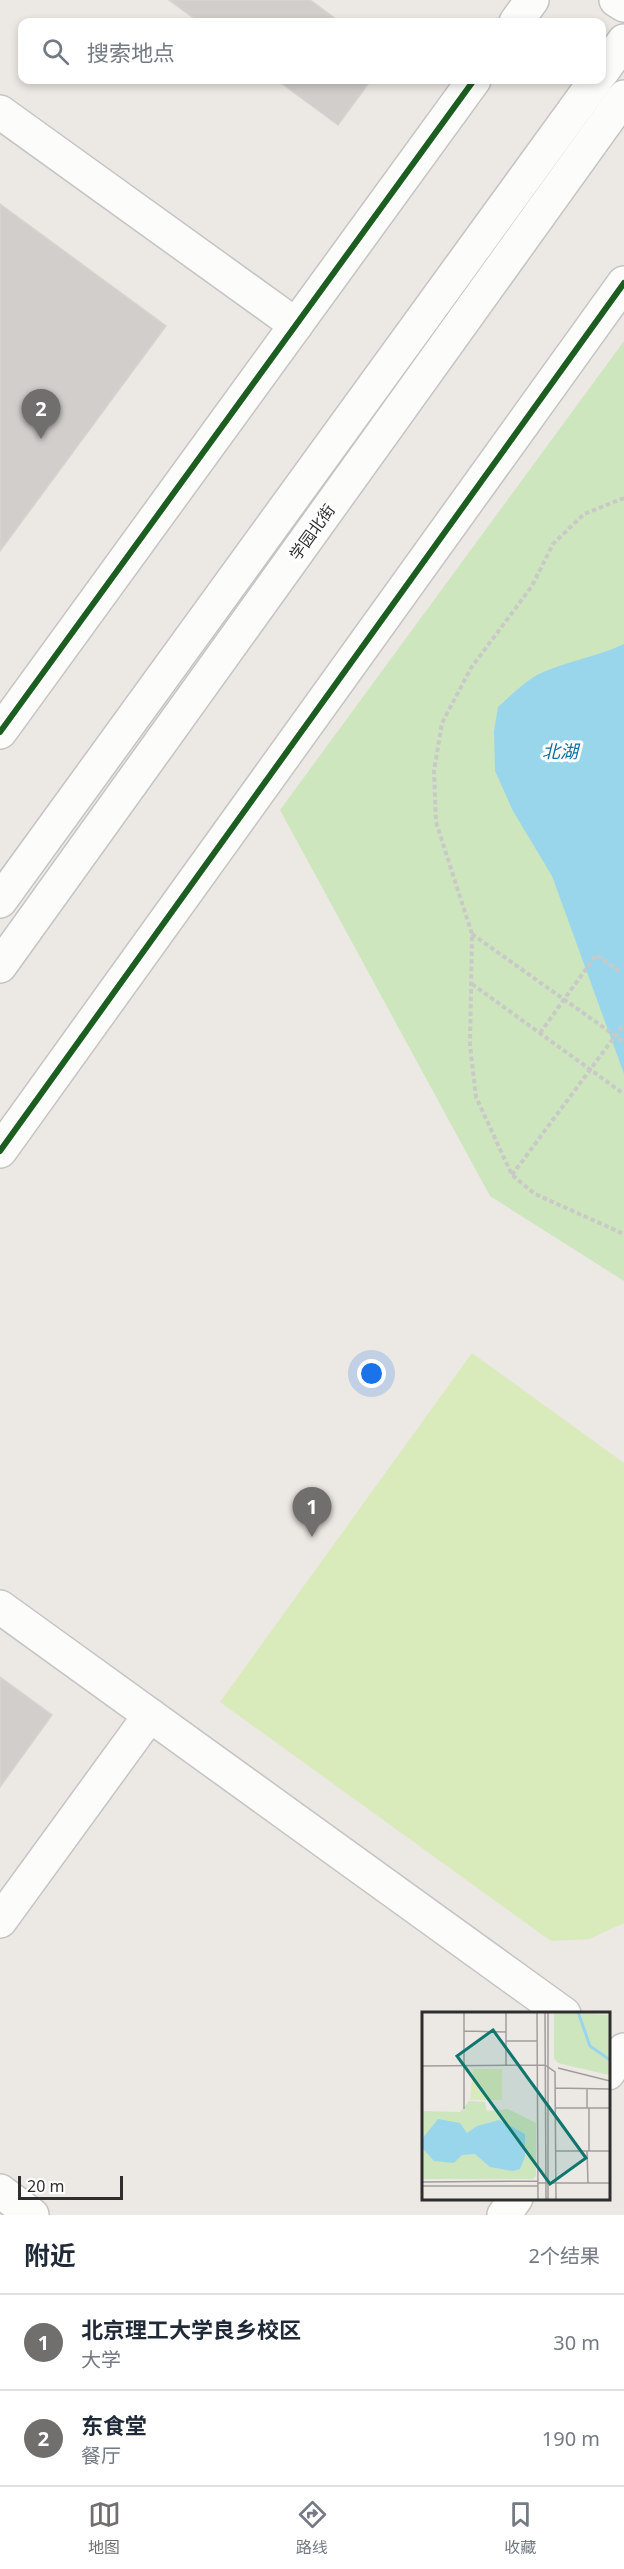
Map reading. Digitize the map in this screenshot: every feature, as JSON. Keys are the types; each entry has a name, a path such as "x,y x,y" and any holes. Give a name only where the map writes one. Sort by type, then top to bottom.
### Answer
{"street":[{"path":"519,18 532,0"},
{"path":"616,0 624,5"},
{"path":"606,66 624,41"},
{"path":"0,732 471,84"},
{"path":"0,901 593,84"},
{"name":"学园北街","path":"0,966 624,97"},
{"path":"0,112 296,325"},
{"path":"0,1151 624,283"},
{"path":"0,1607 561,2012"},
{"path":"0,1921 150,1715"},
{"path":"0,2191 32,2215"},
{"path":"504,2215 515,2200"}],"path":[{"path":"624,498 584,514 553,544 532,586 471,668 442,723 434,771 436,822 472,934 470,1045 476,1096 512,1175 535,1194 593,1218 624,1234"},
{"path":"472,934 624,1042"},
{"path":"540,1033 596,955 622,973"},
{"path":"472,984 624,1094"},
{"path":"512,1175 624,1024"}],"green space":[{"path":"624,341 624,1281 490,1196 280,810"},
{"path":"472,1353 624,1463 624,1923 589,1939 551,1941 220,1702"}],"water":[{"name":"北湖","path":"624,644 624,1074 552,876 513,811 495,771 494,731 498,707 533,677"}],"building":[{"path":"169,0 310,0 335,18 194,18"},
{"path":"282,84 368,84 338,125"},
{"path":"0,204 166,326 0,551"},
{"path":"0,1677 52,1715 0,1787"}],"cycle path":[{"path":"0,732 471,84"},
{"path":"0,1151 624,283"}],"place":[{"name":"东食堂","path":"41,439"},
{"name":"北京理工大学良乡校区","path":"312,1537"}]}
